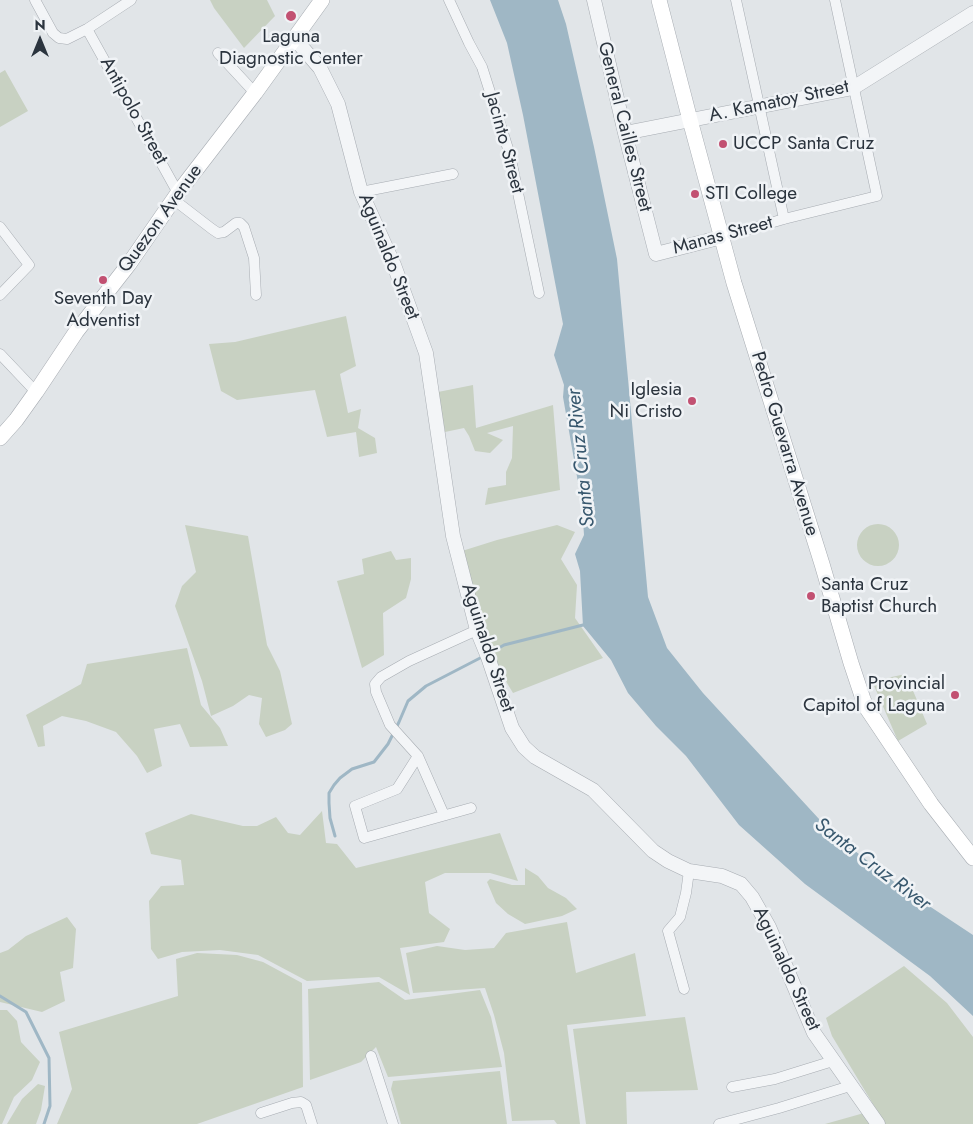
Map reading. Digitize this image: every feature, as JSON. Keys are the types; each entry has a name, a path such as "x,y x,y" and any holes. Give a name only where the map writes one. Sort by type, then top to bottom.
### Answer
{"main road":[{"name":"Quezon Avenue","path":"0,438 16,420 76,332 129,264 176,196 322,0"},
{"name":"Pedro Guevarra Avenue","path":"659,0 741,305 863,700 931,804 973,858"}],"street":[{"path":"34,0 54,33 59,38 67,39 131,0"},
{"name":"Jacinto Street","path":"449,0 468,43 482,67 510,155 539,293"},
{"name":"General Cailles Street","path":"594,0 656,254"},
{"path":"736,0 784,220"},
{"path":"835,0 853,88"},
{"name":"A. Kamatoy Street","path":"625,133 853,88 973,13"},
{"name":"Antipolo Street","path":"87,28 176,196"},
{"name":"Aguinaldo Street","path":"294,38 320,68 338,104 361,192 394,265 426,353 453,536 477,630 512,728 524,748 535,757 593,790 653,850 668,861 689,871 722,876 741,884 752,897 769,927 814,1033 878,1124"},
{"path":"218,53 255,92"},
{"name":"Manas Street","path":"656,254 877,196 853,88"},
{"path":"361,192 453,174"},
{"path":"176,196 218,233 224,232 236,223 244,227 254,258 256,295"},
{"path":"0,227 29,265 0,295"},
{"path":"0,354 36,392"},
{"path":"444,815 418,756 390,726 376,692 375,684 381,677 409,662 477,630"},
{"path":"418,756 397,789 354,806 364,838 471,808"},
{"path":"684,989 668,931 680,917 689,871"},
{"path":"371,1056 393,1124"},
{"path":"732,1087 775,1079 833,1061"},
{"path":"719,1124 850,1086"},
{"path":"261,1113 301,1102 306,1106 312,1124"}],"green space":[{"path":"210,0 267,0 275,16 244,48"},
{"path":"5,70 28,111 0,127 0,73"},
{"path":"346,316 356,366 340,374 348,413 361,409 358,428 375,438 377,453 359,457 356,432 327,437 315,390 237,400 221,391 209,344 235,342"},
{"path":"473,385 476,428 553,405 560,490 485,505 488,488 506,485 506,472 512,458 513,426 487,433 503,440 490,453 475,451 464,428 445,432 438,392"},
{"path":"882,524 890,527 896,533 899,545 896,557 890,563 874,566 866,563 860,557 857,541 860,533 866,527"},
{"path":"185,525 248,536 267,645 280,671 292,724 285,730 266,737 259,724 262,698 249,695 233,706 211,716 202,681 175,606 182,586 196,572"},
{"path":"557,525 575,532 561,559 577,585 575,618 603,658 513,693 504,678 489,643 462,551"},
{"path":"391,551 396,560 411,558 411,579 406,598 383,613 384,655 362,668 337,581 364,574 362,559"},
{"path":"187,648 201,705 220,728 228,746 190,747 180,724 154,729 162,766 147,773 137,756 116,732 86,721 62,716 43,726 45,746 38,747 26,715 81,684 87,664"},
{"path":"906,674 927,724 898,741 872,681"},
{"path":"322,811 326,843 337,844 356,868 500,833 518,881 490,873 445,873 425,882 429,913 450,929 444,942 400,948 410,995 379,977 307,981 258,955 220,950 182,952 158,959 151,949 149,901 161,886 184,885 181,860 151,854 145,833 191,814 243,826 257,826 276,817 288,833 300,835"},
{"path":"525,868 538,876 548,888 566,898 577,909 562,916 525,924 508,914 496,903 487,882 490,879 512,885 525,885"},
{"path":"67,917 76,929 73,968 60,972 65,1001 42,1012 0,1002 0,953 8,950 26,936"},
{"path":"567,922 576,973 635,953 646,1016 567,1025 580,1124 557,1124 554,1120 512,1121 504,1053 485,988 413,993 406,953 437,946 465,950 494,948 506,933"},
{"path":"197,953 237,955 263,962 302,983 303,1087 197,1124 57,1124 72,1089 59,1032 178,996 176,959"},
{"path":"904,966 947,1003 973,1037 973,1124 885,1124 832,1036 826,1018"},
{"path":"379,982 405,1000 480,990 491,1017 502,1067 388,1077 376,1047 361,1062 310,1080 308,989"},
{"path":"0,1010 7,1010 17,1021 21,1042 40,1062 32,1080 14,1097 2,1124 0,1124"},
{"path":"685,1017 698,1090 626,1092 627,1124 586,1124 573,1029"},
{"path":"500,1071 507,1124 401,1124 391,1089 393,1081"},
{"path":"38,1084 45,1086 41,1110 36,1124 7,1124 22,1099"},
{"path":"864,1113 870,1124 825,1124"}],"water":[{"name":"Santa Cruz River","path":"490,0 558,0 566,24 617,259 648,597 667,648 703,693 831,832 902,888 973,935 973,1016 930,976 805,884 739,825 686,756 656,726 628,693 611,660 583,626 580,571 575,554 584,535 582,505 563,397 564,385 554,355 563,324 523,115 507,43"}],"waterway":[{"path":"490,653 504,645 587,624"},
{"path":"335,836 330,818 329,803 329,793 334,785 352,769 374,762 388,744 408,701 426,686 484,656"},
{"path":"0,996 26,1012 49,1058 50,1106 44,1124"}],"place":[{"name":"Laguna Diagnostic Center","path":"291,16"},
{"name":"UCCP Santa Cruz","path":"723,144"},
{"name":"STI College","path":"695,194"},
{"name":"Seventh Day Adventist","path":"103,280"},
{"name":"Iglesia Ni Cristo","path":"692,401"},
{"name":"Santa Cruz Baptist Church","path":"811,596"},
{"name":"Provincial Capitol of Laguna","path":"955,695"}]}
